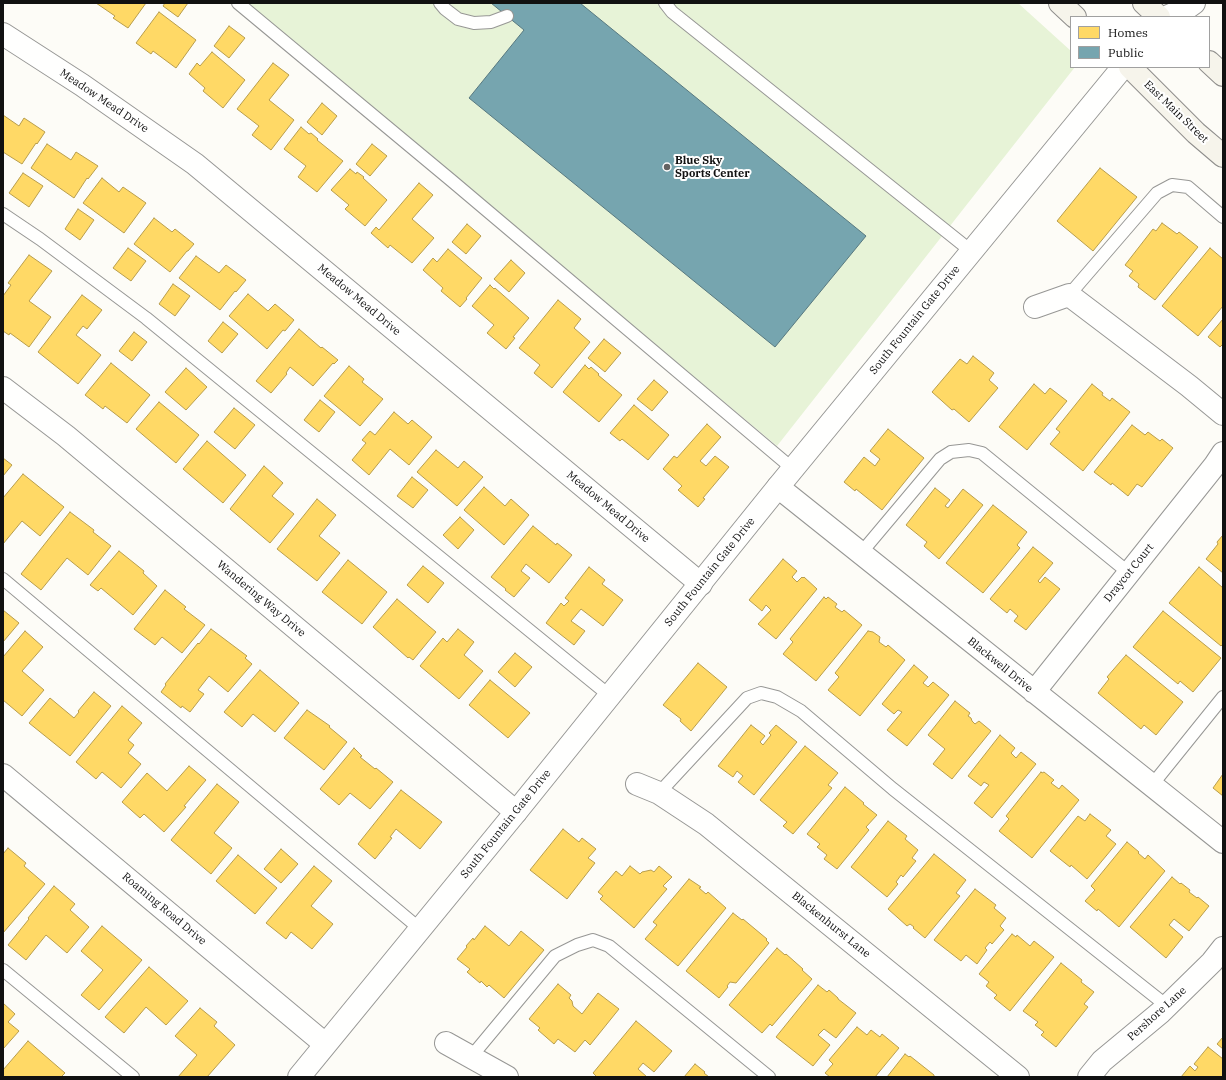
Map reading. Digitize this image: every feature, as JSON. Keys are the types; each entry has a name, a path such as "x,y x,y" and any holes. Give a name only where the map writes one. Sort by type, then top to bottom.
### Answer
{"main road":[{"path":"1060,3 1074,16"},
{"path":"1144,3 1160,16"},
{"path":"1210,63 1223,75"},
{"name":"East Main Street","path":"1131,68 1196,132 1223,156"}],"street":[{"path":"1161,16 1165,3"},
{"path":"1168,16 1187,8 1194,3"},
{"name":"Meadow Mead Drive","path":"3,34 82,85 195,164 701,584"},
{"name":"South Fountain Gate Drive","path":"299,1077 516,812 778,487 1122,68"},
{"path":"1035,307 1069,295 1189,386 1223,414"},
{"name":"Wandering Way Drive","path":"3,388 72,441 516,812"},
{"name":"Draycot Court","path":"1034,692 1130,573 1223,453"},
{"name":"Blackwell Drive","path":"778,487 1223,842"},
{"name":"Roaming Road Drive","path":"3,775 325,1044"},
{"name":"Blackenhurst Lane","path":"637,784 659,793 706,824 1018,1077"},
{"name":"Pershore Lane","path":"1088,1077 1102,1061 1167,1006 1212,962 1223,948"},
{"path":"446,1043 471,1057 494,1074"}],"lane":[{"path":"238,3 464,191 793,469"},
{"path":"440,3 458,19 474,23 491,22 507,16"},
{"path":"665,3 672,12 971,251"},
{"path":"1069,295 1157,193 1172,185 1188,187 1223,217"},
{"path":"3,214 40,239 146,318 610,696"},
{"path":"861,553 940,459 951,452 970,450 982,453 1130,573"},
{"path":"3,579 420,929"},
{"path":"659,793 747,698 761,693 777,697 801,711 893,789 1167,1006"},
{"path":"1152,785 1223,697"},
{"path":"471,1057 555,956 577,945 593,940 610,946 769,1077"},
{"path":"3,970 133,1077"}],"green space":[{"path":"246,3 1018,3 1070,50 1070,68 1074,68 777,446"}],"building: Homes":[{"path":"96,3 146,3 128,28 113,18 115,16"},
{"path":"165,3 188,3 178,17 163,6"},
{"path":"159,12 196,40 176,68 153,51 151,54 136,43"},
{"path":"229,26 245,38 229,58 214,46"},
{"path":"212,52 245,80 223,108 203,91 205,88 189,74 197,63 200,66"},
{"path":"273,63 289,75 269,100 294,120 271,150 252,135 259,126 237,109"},
{"path":"322,103 337,116 322,135 307,122"},
{"path":"3,115 19,126 24,118 45,132 22,164 3,152"},
{"path":"301,127 309,134 311,133 318,139 317,140 343,161 317,192 298,177 306,166 284,149"},
{"path":"47,144 71,160 76,152 98,166 88,179 87,178 74,198 31,168"},
{"path":"372,144 387,156 370,176 356,164"},
{"path":"1100,168 1137,197 1093,251 1057,221"},
{"path":"350,169 356,174 357,172 364,177 363,178 387,200 365,226 345,209 349,205 331,190"},
{"path":"23,173 43,186 29,207 9,193"},
{"path":"102,178 119,192 123,187 146,203 124,233 83,203"},
{"path":"419,183 433,195 412,219 434,238 412,263 390,245 388,248 371,233 376,227 379,230"},
{"path":"78,209 94,220 80,240 65,229"},
{"path":"154,218 172,232 175,229 194,244 170,272 134,244"},
{"path":"1162,223 1177,234 1179,232 1198,247 1155,300 1138,287 1139,284 1129,276 1133,271 1125,265 1153,229 1156,231"},
{"path":"467,224 481,236 466,254 452,242"},
{"path":"128,248 146,261 131,281 113,268"},
{"path":"1210,248 1223,259 1223,306 1198,336 1162,306"},
{"path":"448,249 482,278 460,307 441,291 443,288 423,270 433,258 437,262"},
{"path":"29,255 52,271 29,301 51,317 29,347 10,333 9,335 3,331 3,296 11,285 8,283"},
{"path":"196,256 219,273 226,265 246,280 220,310 179,278"},
{"path":"511,260 525,273 509,292 494,279"},
{"path":"173,284 190,296 175,316 159,304"},
{"path":"490,285 529,318 513,337 515,338 506,349 487,333 494,325 472,306"},
{"path":"248,294 268,311 275,304 294,320 285,331 283,330 267,349 229,316"},
{"path":"82,295 102,310 87,329 83,326 76,335 101,355 78,384 38,352"},
{"path":"558,300 581,319 574,328 590,342 552,388 534,373 540,365 519,348"},
{"path":"1223,319 1223,346 1222,345 1220,347 1208,337"},
{"path":"223,322 238,334 222,353 208,341"},
{"path":"299,329 338,360 334,364 333,363 313,386 290,367 286,373 287,374 271,393 256,381"},
{"path":"134,332 147,342 132,361 119,351"},
{"path":"604,339 621,353 605,372 588,358"},
{"path":"973,356 994,373 989,380 998,388 969,422 954,409 952,410 932,392 960,359 967,364"},
{"path":"111,363 150,395 127,423 105,406 103,409 85,395"},
{"path":"585,365 589,369 591,367 599,374 598,375 622,395 599,422 563,392"},
{"path":"349,366 364,379 362,382 383,399 360,426 324,396"},
{"path":"186,368 207,387 186,410 165,392"},
{"path":"654,380 668,392 652,411 637,399"},
{"path":"1034,384 1045,394 1050,388 1067,401 1027,450 999,427"},
{"path":"1092,384 1110,401 1112,398 1130,412 1083,471 1050,444 1060,432 1056,429"},
{"path":"320,400 335,412 319,432 304,420"},
{"path":"159,402 199,435 176,463 136,429"},
{"path":"634,405 669,435 648,460 622,439 620,441 610,433"},
{"path":"234,408 255,425 235,449 214,432"},
{"path":"394,412 408,424 412,420 432,437 409,465 390,449 369,475 352,460 366,443 362,440 370,431 375,435"},
{"path":"707,424 721,437 700,461 706,466 715,456 729,467 703,498 705,499 698,507 678,490 682,486 663,469 674,456 677,458"},
{"path":"1132,425 1145,435 1148,432 1160,441 1162,439 1173,448 1142,487 1137,484 1128,496 1112,483 1111,485 1094,472"},
{"path":"888,429 924,458 882,510 856,489 855,491 844,482 864,457 875,466 880,459 870,451"},
{"path":"207,441 246,475 223,503 183,469"},
{"path":"436,450 458,468 464,461 483,477 457,506 417,472"},
{"path":"3,458 12,465 3,476"},
{"path":"264,466 283,483 272,496 294,514 270,543 230,509"},
{"path":"23,474 64,507 40,536 22,521 3,544 3,498"},
{"path":"412,477 428,490 413,508 397,496"},
{"path":"484,487 505,506 511,499 529,515 504,545 464,510"},
{"path":"935,488 950,500 945,506 948,508 963,489 983,505 939,559 924,546 927,542 906,525"},
{"path":"317,499 336,515 319,536 340,553 317,581 277,549"},
{"path":"993,505 1027,532 1017,545 1020,548 983,593 946,563"},
{"path":"70,512 94,530 93,532 111,546 88,575 67,558 41,590 21,574"},
{"path":"460,517 474,530 458,549 443,535"},
{"path":"533,526 556,545 557,543 572,555 549,583 526,564 521,571 530,578 514,597 491,577"},
{"path":"1223,535 1223,573 1206,559"},
{"path":"1033,547 1053,563 1038,581 1040,583 1045,577 1060,589 1026,630 1014,621 1018,616 1010,609 1007,613 990,599"},
{"path":"119,551 144,571 143,573 157,586 133,615 101,588 98,591 90,585"},
{"path":"783,559 797,571 792,577 797,582 804,577 817,589 776,639 758,624 771,610 766,605 762,611 749,600"},
{"path":"348,560 387,592 362,624 322,592"},
{"path":"423,566 444,583 428,603 407,585"},
{"path":"589,567 605,580 602,584 623,600 603,626 581,609 571,621 585,631 574,645 546,623 561,603 564,606 569,601 565,598"},
{"path":"1199,567 1223,588 1223,644 1221,646 1169,603"},
{"path":"165,590 186,607 184,609 205,625 182,653 162,637 155,645 134,629"},
{"path":"824,597 826,599 828,597 837,604 835,607 842,612 844,610 862,625 816,681 783,654 793,642 790,639"},
{"path":"397,599 436,632 413,660 409,657 408,658 373,627"},
{"path":"3,610 19,623 3,642"},
{"path":"1163,611 1221,658 1193,692 1180,681 1178,684 1133,647"},
{"path":"211,629 247,656 245,658 252,664 228,692 209,676 198,690 204,694 190,712 182,706 181,708 161,692 166,685 165,684"},
{"path":"458,629 474,642 464,655 483,671 459,699 420,666 443,638 447,642"},
{"path":"25,631 43,647 22,671 44,690 22,716 3,700 3,657"},
{"path":"868,631 873,632 880,637 879,642 886,647 888,645 905,660 860,716 828,690 839,677 835,673"},
{"path":"515,653 532,667 515,687 498,672"},
{"path":"1126,655 1183,702 1156,735 1144,725 1141,729 1098,693 1109,679 1107,677"},
{"path":"698,663 727,687 691,731 680,721 681,719 663,705"},
{"path":"914,665 928,677 923,683 928,687 933,682 949,695 907,746 887,730 902,712 898,710 894,714 882,704"},
{"path":"260,670 299,703 275,732 253,714 242,727 224,712"},
{"path":"490,680 530,713 508,738 469,705"},
{"path":"94,692 111,706 70,756 29,723 50,698 74,718"},
{"path":"955,701 970,713 968,716 975,724 979,721 991,731 952,779 933,764 945,749 928,735"},
{"path":"122,706 142,723 128,740 134,745 128,753 141,764 121,788 102,772 96,779 76,762"},
{"path":"307,710 330,726 329,727 347,742 324,770 284,738"},
{"path":"751,725 765,736 760,742 763,745 771,735 769,733 776,725 797,742 754,795 738,782 743,776 737,771 733,777 718,766"},
{"path":"1000,735 1015,748 1011,753 1016,758 1021,752 1036,764 992,818 974,803 989,785 984,782 981,786 968,776"},
{"path":"805,746 838,773 828,785 832,788 793,834 783,826 787,822 760,800"},
{"path":"354,748 362,756 360,757 393,782 370,809 350,793 339,805 320,789"},
{"path":"189,766 206,780 184,806 186,807 164,832 144,814 140,818 122,802 147,773 167,791"},
{"path":"1041,772 1044,772 1054,780 1051,783 1059,789 1062,785 1079,800 1032,858 999,831 1009,819 1006,816"},
{"path":"1223,774 1223,796 1213,788"},
{"path":"217,784 239,802 214,833 232,848 211,874 171,840"},
{"path":"845,787 877,815 866,827 869,830 837,869 824,859 827,855 817,847 820,844 807,834"},
{"path":"401,790 442,822 420,849 396,829 390,837 392,838 375,859 358,844"},
{"path":"1090,814 1111,830 1106,836 1116,844 1087,879 1071,865 1070,867 1050,851 1078,816 1085,821"},
{"path":"888,821 907,836 905,839 918,850 912,858 916,861 903,877 901,875 896,882 898,884 887,897 851,867"},
{"path":"563,829 579,842 582,838 596,849 588,858 595,863 567,899 530,870"},
{"path":"1127,842 1145,859 1148,855 1165,871 1119,927 1098,909 1097,911 1085,901 1095,890 1091,886"},
{"path":"8,848 26,863 24,866 45,884 3,933 3,854"},
{"path":"281,849 298,864 281,883 264,869"},
{"path":"934,854 966,880 956,893 960,896 925,938 913,928 914,927 910,924 907,926 888,909"},
{"path":"238,855 277,888 255,914 216,881"},
{"path":"314,866 332,881 311,906 333,924 312,949 291,932 286,939 266,923"},
{"path":"630,866 640,874 651,870 654,872 659,866 672,877 663,886 667,889 634,928 600,899 603,896 598,892 616,871 622,876"},
{"path":"1172,877 1190,890 1189,892 1209,906 1189,931 1174,919 1169,925 1183,937 1166,958 1130,927"},
{"path":"689,879 701,887 699,888 706,894 708,892 726,908 678,966 645,939 657,925 653,922"},
{"path":"54,886 75,904 70,910 89,927 67,953 46,935 26,960 8,945"},
{"path":"975,889 996,905 994,908 1006,918 1000,926 1004,930 992,944 990,942 985,948 987,950 977,964 966,955 961,961 934,940"},
{"path":"733,913 742,920 743,919 767,939 766,940 769,943 736,983 730,982 719,998 686,971"},
{"path":"102,926 142,960 99,1010 81,995 103,970 81,951"},
{"path":"485,926 509,946 521,931 544,950 504,998 489,985 487,987 481,981 480,983 467,972 470,969 457,959 467,947 466,946 473,938 474,940"},
{"path":"1012,934 1016,937 1017,935 1030,946 1034,941 1054,957 1010,1011 994,998 997,995 986,986 989,982 979,974"},
{"path":"777,948 803,969 802,970 812,979 772,1026 770,1024 762,1033 729,1005"},
{"path":"1061,963 1094,992 1084,1004 1088,1007 1056,1047 1041,1035 1044,1032 1035,1025 1038,1022 1023,1011"},
{"path":"149,967 188,1001 166,1025 146,1007 124,1033 105,1017"},
{"path":"558,984 571,995 569,998 572,1001 573,1006 582,1014 598,993 619,1009 590,1045 585,1040 575,1052 558,1039 554,1044 538,1030 540,1028 529,1019"},
{"path":"818,985 827,992 829,990 856,1013 836,1038 824,1029 818,1035 830,1045 813,1066 776,1037"},
{"path":"3,1003 15,1014 8,1022 19,1031 3,1049"},
{"path":"200,1008 217,1022 214,1026 235,1045 207,1077 178,1077 197,1055 175,1036"},
{"path":"636,1021 672,1051 654,1072 643,1063 638,1069 647,1077 597,1077 593,1073"},
{"path":"857,1027 867,1035 871,1030 880,1037 882,1034 899,1048 875,1077 830,1077 825,1073 833,1064 829,1060"},
{"path":"1223,1037 1223,1049 1217,1044"},
{"path":"28,1041 65,1073 61,1077 3,1077 3,1070"},
{"path":"1208,1047 1223,1059 1223,1077 1181,1077 1190,1066 1195,1071 1198,1067 1194,1064"},
{"path":"905,1054 909,1057 910,1056 934,1075 934,1077 887,1077"},
{"path":"695,1064 705,1072 704,1073 709,1077 684,1077"}],"building: Public":[{"name":"Blue Sky Sports Center","path":"491,3 580,3 866,236 775,347 469,98 524,30"}],"place":[{"name":"Blue Sky Sports Center","path":"667,167"}]}
